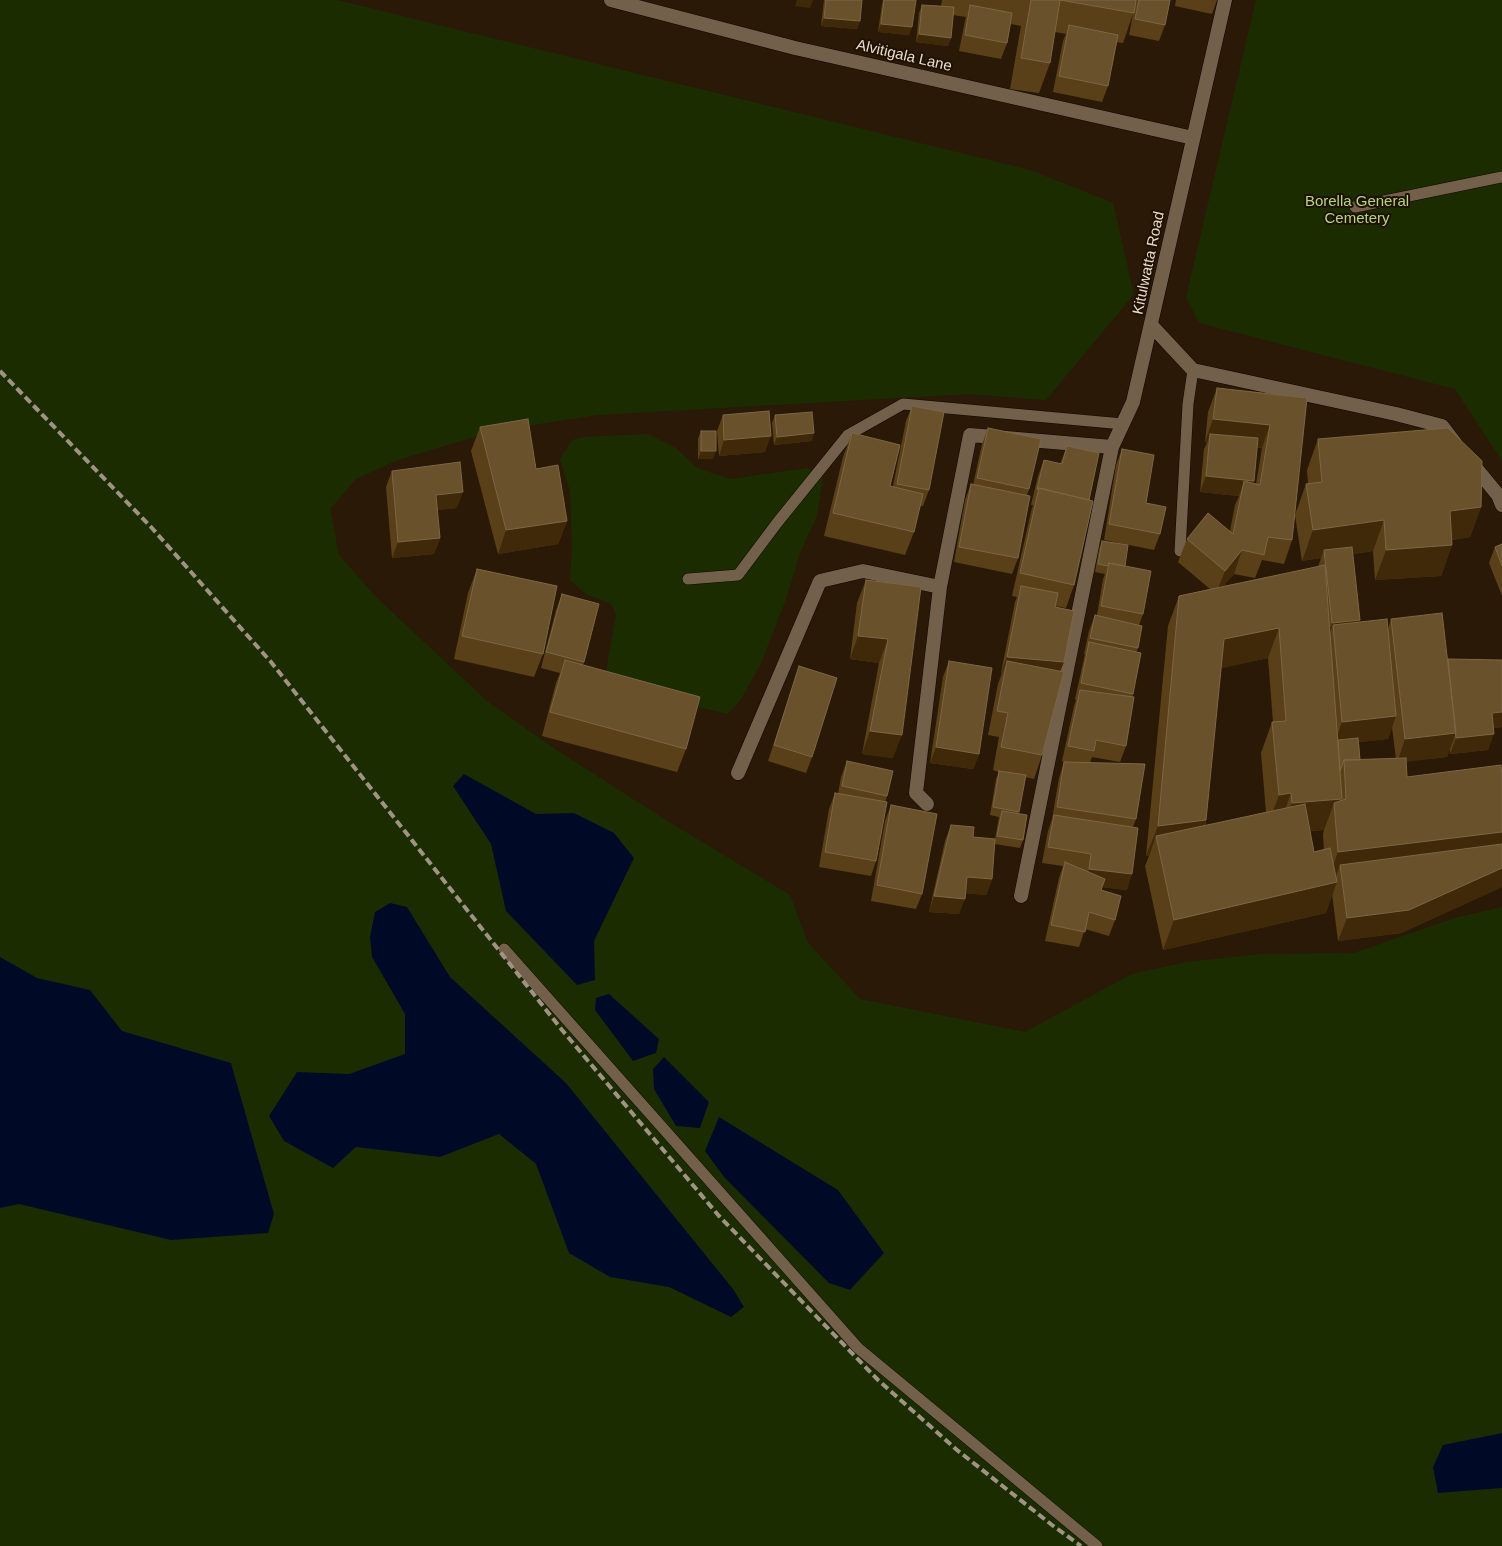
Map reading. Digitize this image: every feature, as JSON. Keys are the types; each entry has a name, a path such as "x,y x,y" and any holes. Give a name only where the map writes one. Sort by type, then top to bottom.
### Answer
{"street":[{"name":"Alvitigala Lane","path":"611,0 795,48 1192,138"},
{"name":"Kitulwatta Road","path":"1193,370 1152,326 1192,138 1225,0"},
{"path":"1021,896 1112,447 1133,402 1152,326"},
{"path":"1193,370 1396,414 1442,426 1498,495 1502,505"},
{"path":"927,804 916,793 940,587 970,435 1112,447"},
{"path":"738,773 820,581 863,571 940,587"}],"lane":[{"path":"1355,207 1502,177"},
{"path":"1180,551 1188,404 1193,370"},
{"path":"688,578 738,575 848,435 903,404 1122,424"},
{"path":"504,949 858,1348 1097,1546"}],"green space":[{"path":"0,0 337,0 1030,170 1113,203 1134,294 1046,400 968,394 597,415 494,431 398,460 356,479 330,509 339,555 376,597 488,702 558,751 669,822 790,895 808,943 860,999 1025,1032 1132,974 1187,962 1261,954 1354,953 1455,918 1502,907 1502,1546 0,1546"},
{"name":"Borella General Cemetery","path":"1256,0 1502,0 1502,461 1455,389 1199,323 1186,297"},
{"path":"648,434 676,448 697,468 730,479 808,468 823,477 817,516 800,553 786,599 761,663 740,701 727,714 615,686 606,671 616,615 611,604 586,594 570,580 572,547 570,491 560,459 572,440 584,437"}],"water":[{"path":"464,774 536,814 574,813 614,833 634,858 594,941 595,980 577,985 506,911 491,844 453,786"},
{"path":"390,903 407,907 450,977 566,1083 733,1289 744,1307 731,1317 669,1287 610,1277 569,1253 536,1164 499,1134 440,1157 356,1147 333,1168 284,1141 269,1116 297,1072 349,1074 405,1054 405,1014 372,957 370,937 375,912"},
{"path":"0,957 37,978 90,990 122,1031 231,1063 274,1214 268,1233 171,1240 19,1204 0,1208"},
{"path":"609,994 659,1039 656,1053 633,1061 595,1010 596,998"},
{"path":"664,1057 709,1102 700,1128 676,1126 654,1089 653,1069"},
{"path":"719,1117 838,1190 884,1253 850,1290 829,1283 724,1177 705,1151"},
{"path":"1502,1433 1502,1488 1438,1493 1433,1467 1443,1445"}],"building":[{"path":"826,0 862,0 860,21 824,18"},
{"path":"884,0 916,0 912,27 881,24"},
{"path":"1031,0 1060,0 1050,63 1021,58"},
{"path":"1060,0 1136,0 1134,13"},
{"path":"1139,0 1170,0 1165,25 1135,19"},
{"path":"922,5 954,7 951,38 919,34"},
{"path":"970,5 1012,13 1007,43 965,35"},
{"path":"1069,25 1118,35 1108,86 1059,76"},
{"path":"1217,388 1307,398 1292,540 1268,537 1264,555 1242,550 1225,571 1187,539 1208,513 1233,534 1244,481 1260,485 1270,425 1213,419"},
{"path":"912,406 944,412 929,490 897,484"},
{"path":"769,411 771,436 724,440 723,415"},
{"path":"812,412 814,433 777,437 775,415"},
{"path":"528,419 536,469 558,465 567,521 506,530 480,427"},
{"path":"988,428 1041,439 1029,489 977,478"},
{"path":"1448,428 1482,461 1481,507 1450,511 1452,545 1386,550 1384,520 1313,530 1306,484 1322,482 1318,439"},
{"path":"701,431 716,431 716,451 701,451"},
{"path":"852,433 900,445 890,486 923,494 914,532 833,513"},
{"path":"1210,434 1258,438 1254,481 1206,476"},
{"path":"1067,446 1099,453 1089,500 1037,489 1044,460 1062,464"},
{"path":"1122,449 1154,455 1146,503 1166,507 1160,534 1109,524"},
{"path":"460,462 463,492 436,495 440,538 398,542 392,471"},
{"path":"971,484 1030,496 1018,558 959,547"},
{"path":"1039,488 1093,501 1074,585 1020,573"},
{"path":"1102,541 1128,545 1125,566 1109,563 1108,566 1098,564"},
{"path":"1502,544 1502,566 1495,547"},
{"path":"1352,547 1360,620 1332,623 1324,550"},
{"path":"1109,563 1151,571 1143,614 1101,606"},
{"path":"1325,565 1342,799 1292,803 1291,793 1279,795 1272,722 1286,721 1279,628 1224,639 1206,820 1158,826 1179,596"},
{"path":"477,569 557,586 543,654 462,636"},
{"path":"866,580 921,587 902,735 870,731 888,639 858,636"},
{"path":"1021,586 1058,593 1055,607 1074,611 1064,662 1007,657"},
{"path":"562,594 599,604 584,662 546,652"},
{"path":"1442,613 1456,733 1405,739 1391,619"},
{"path":"1095,615 1142,626 1138,648 1090,638"},
{"path":"1387,619 1396,716 1342,722 1333,625"},
{"path":"1089,642 1141,653 1133,694 1081,683"},
{"path":"1448,659 1502,660 1502,712 1492,713 1494,734 1456,738"},
{"path":"565,660 700,697 686,749 550,712"},
{"path":"949,661 992,668 979,754 936,747"},
{"path":"1007,661 1064,672 1042,755 1001,747 1008,713 997,711"},
{"path":"799,666 837,678 812,757 774,745"},
{"path":"1080,690 1134,697 1126,746 1096,740 1094,751 1068,746"},
{"path":"1358,738 1360,760 1344,760 1340,771 1338,740"},
{"path":"1406,758 1407,777 1501,765 1502,832 1338,852 1334,803 1346,799 1344,760"},
{"path":"847,761 893,771 887,796 842,786"},
{"path":"1064,762 1145,764 1136,819 1057,807"},
{"path":"999,771 1026,775 1019,812 993,807"},
{"path":"835,793 887,802 876,861 825,852"},
{"path":"1305,804 1314,852 1330,848 1337,882 1174,920 1156,836"},
{"path":"891,805 937,814 922,894 877,885"},
{"path":"1002,811 1027,815 1023,840 997,836"},
{"path":"1054,815 1138,828 1132,874 1089,869 1091,854 1048,847"},
{"path":"951,825 974,827 973,837 995,839 992,879 967,877 965,899 934,896"},
{"path":"1502,844 1502,868 1409,910 1347,918 1340,865"},
{"path":"1065,862 1105,879 1101,890 1121,896 1115,920 1089,912 1085,932 1051,925"}],"railway":[{"path":"0,371 151,527 271,662 562,1030 719,1216 878,1380 957,1450 1081,1546"}]}
